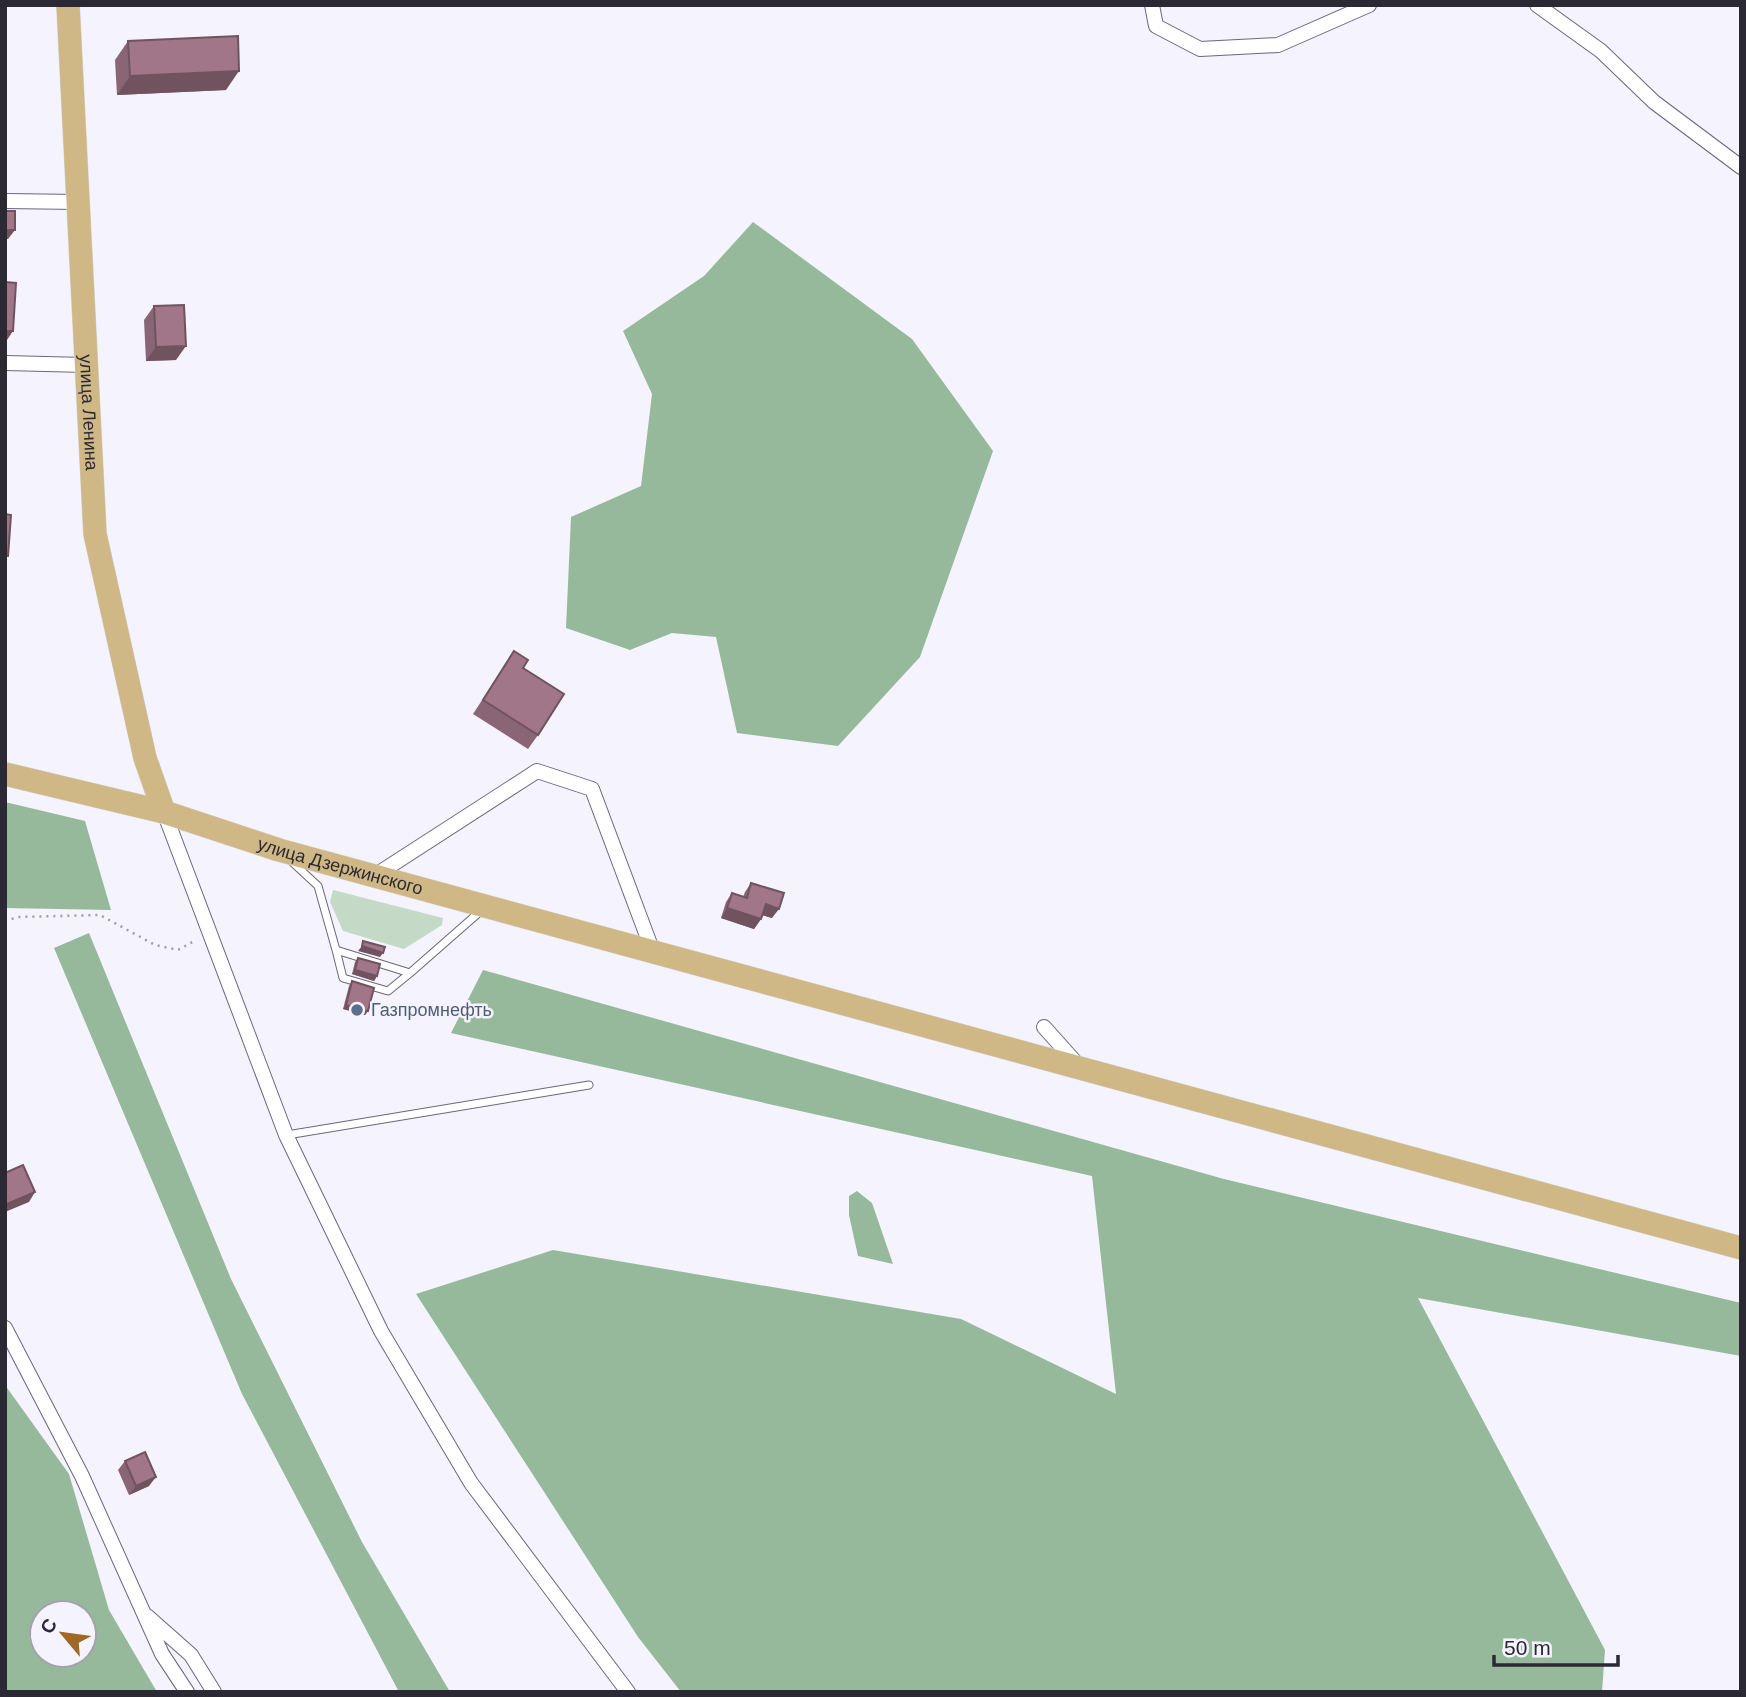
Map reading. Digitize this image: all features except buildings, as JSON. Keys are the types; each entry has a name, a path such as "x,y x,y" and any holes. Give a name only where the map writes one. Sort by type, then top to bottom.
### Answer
{"main road":[{"name":"улица Ленина","path":"68,5 95,534 145,758 164,812"},
{"name":"улица Дзержинского","path":"5,774 164,812 279,850 1741,1248"}],"street":[{"path":"1152,5 1156,26 1200,49 1278,45 1369,5"},
{"path":"1537,5 1601,51 1654,102 1741,167"},
{"path":"5,201 78,202"},
{"path":"5,363 86,365"},
{"path":"376,875 537,771 592,789 653,952"},
{"path":"164,812 286,1135 382,1331 471,1483 628,1692"},
{"path":"1044,1027 1082,1069"},
{"path":"5,1328 82,1476 162,1654 187,1692"},
{"path":"143,1612 191,1655 214,1692"}],"lane":[{"path":"279,850 318,886 343,978 388,991 487,905"},
{"path":"336,950 410,972"},
{"path":"286,1135 589,1086"}],"path":[{"path":"5,921 18,917 100,915 155,945 178,950 210,932"}],"green space":[{"path":"753,222 912,339 993,451 920,657 838,746 737,733 716,637 672,633 630,650 566,628 571,517 641,486 652,394 623,331 704,276"},
{"path":"5,802 85,821 111,910 5,908"},
{"path":"333,890 443,918 442,925 404,949 343,931 330,902"},
{"path":"89,933 231,1279 362,1542 450,1692 399,1692 242,1394 54,948"},
{"path":"483,970 1224,1179 1741,1303 1741,1356 1418,1298 1605,1650 1602,1692 681,1692 638,1637 416,1294 553,1250 961,1319 1116,1394 1092,1176 451,1033"},
{"path":"857,1191 872,1203 893,1264 858,1256 849,1215 849,1196"},
{"path":"5,1385 69,1474 109,1610 157,1692 5,1692"}],"place":[{"name":"Газпромнефть","path":"357,1010"}]}
